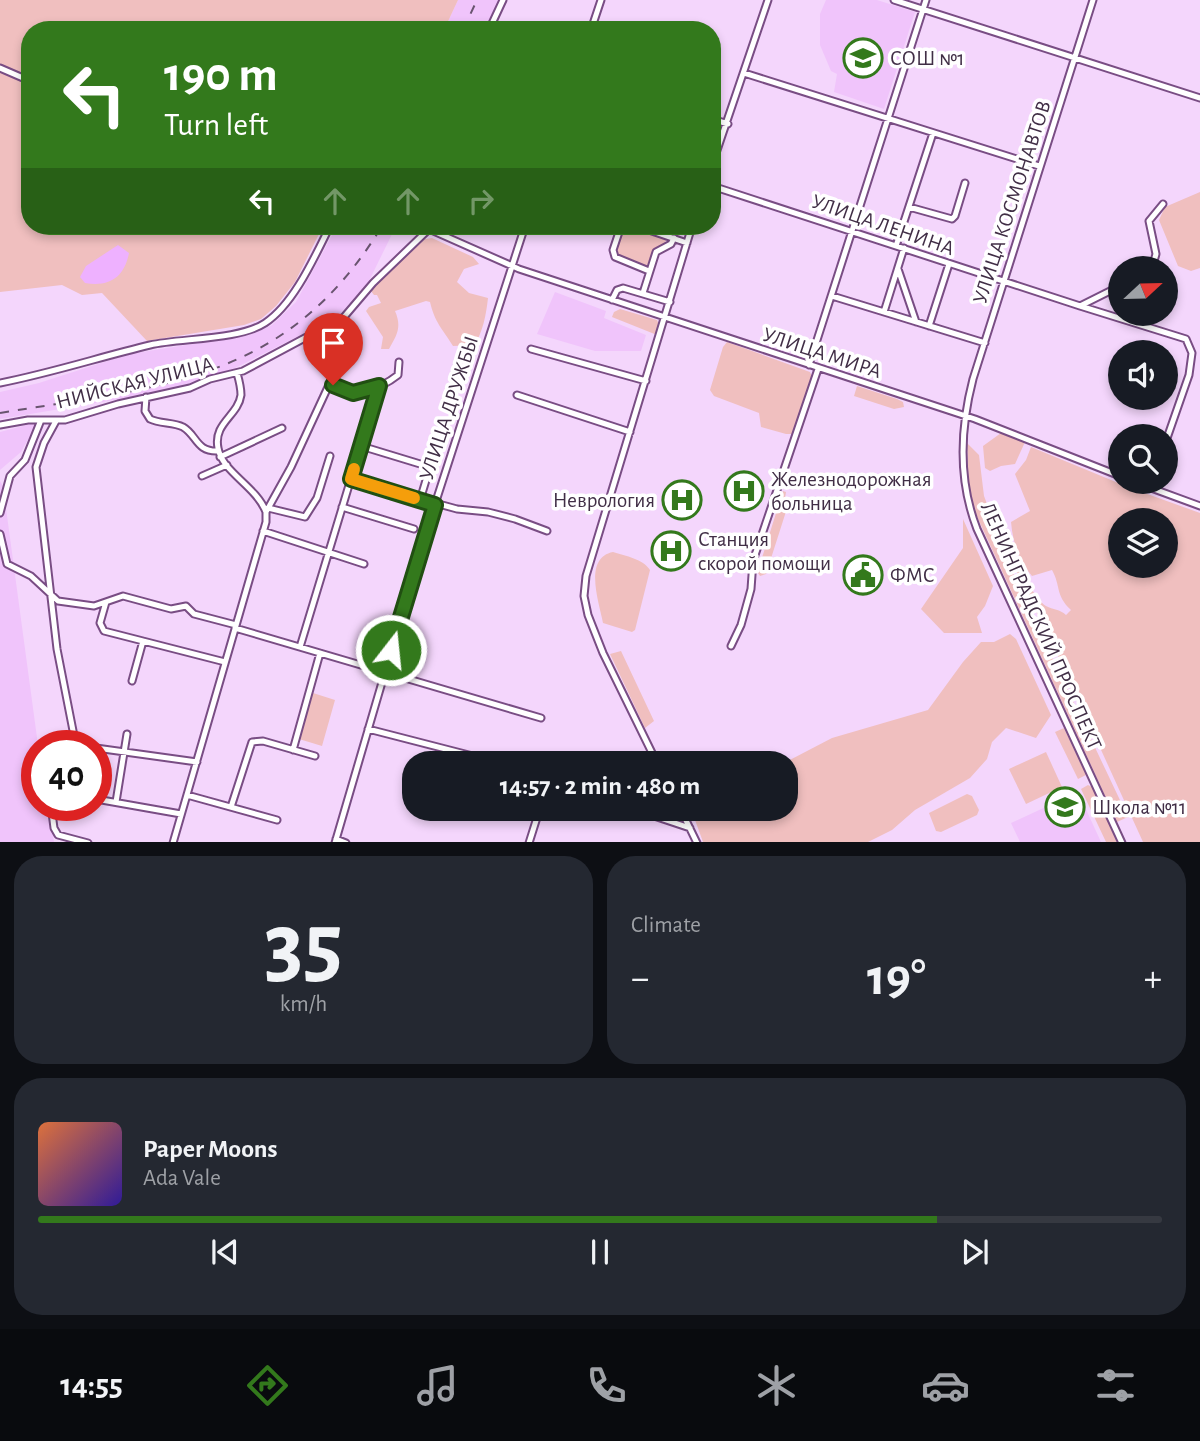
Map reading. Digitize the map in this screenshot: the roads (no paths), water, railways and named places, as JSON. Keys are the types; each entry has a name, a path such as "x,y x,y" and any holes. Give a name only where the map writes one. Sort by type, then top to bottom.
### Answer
{"street":[{"path":"493,21 503,0"},
{"path":"594,21 601,0"},
{"path":"721,142 768,0"},
{"path":"894,0 1200,98"},
{"path":"809,365 926,0"},
{"name":"УЛИЦА КОСМОНАВТОВ","path":"964,415 1003,281 1093,0"},
{"path":"0,68 21,77"},
{"path":"744,73 1039,166"},
{"path":"721,122 728,124"},
{"path":"896,246 933,133"},
{"path":"909,206 952,219 965,183"},
{"name":"УЛИЦА ЛЕНИНА","path":"721,189 1186,339 1192,353 1189,374 1172,424"},
{"path":"1155,256 1150,221 1163,204"},
{"path":"0,383 56,371 152,344 243,331 263,324 279,310 300,281 325,235"},
{"name":"НИЙСКАЯ УЛИЦА","path":"0,425 28,420 56,421 190,388 210,379 237,373 344,317 373,283 422,235"},
{"name":"УЛИЦА МИРА","path":"444,235 511,266 964,415 1108,471"},
{"name":"УЛИЦА ДРУЖБЫ","path":"335,841 435,504 522,235"},
{"path":"618,235 613,250 614,256 618,260 649,271"},
{"path":"665,235 687,243"},
{"path":"651,751 603,653 588,615 584,596 586,576 689,235"},
{"path":"637,308 656,252 671,244 674,238"},
{"path":"884,312 904,248"},
{"path":"929,326 949,264"},
{"path":"898,270 916,322"},
{"path":"612,300 619,289 670,302"},
{"path":"1080,306 1108,292"},
{"path":"832,296 985,343"},
{"path":"531,349 646,381"},
{"path":"173,842 267,510 292,467 327,387 333,385 353,393 379,386 398,375 399,362"},
{"path":"731,646 741,625 751,589 753,561 818,369"},
{"path":"219,454 219,429 236,407 241,394 237,373"},
{"path":"300,647 379,386"},
{"path":"517,395 630,432"},
{"path":"146,397 145,411 150,419 181,426 199,445 219,454 267,510 305,517 317,498 330,456"},
{"name":"ЛЕНИНГРАДСКИЙ ПРОСПЕКТ","path":"964,415 964,477 970,511 1122,842"},
{"path":"0,513 10,476 25,460 41,421"},
{"path":"56,421 44,443 36,467 57,649 75,730"},
{"path":"219,454 282,428"},
{"path":"361,446 430,467 421,500"},
{"path":"202,476 227,465"},
{"path":"351,479 435,504 506,516 547,531"},
{"path":"1166,494 1200,506"},
{"path":"342,507 414,528"},
{"path":"263,531 364,564"},
{"path":"0,535 7,564 31,576 58,601 94,606 122,596 171,609 186,606 194,614 235,627 541,718"},
{"path":"106,602 101,629 225,662"},
{"path":"132,681 143,641"},
{"path":"293,750 320,653"},
{"path":"368,729 453,751"},
{"path":"116,802 127,734"},
{"path":"231,807 251,742 261,741 315,756"},
{"path":"112,750 197,762"},
{"path":"187,795 276,820"},
{"path":"112,801 181,814"},
{"path":"53,821 58,835 89,842"},
{"path":"529,842 536,821"},
{"path":"669,821 690,828"},
{"path":"686,821 696,842"},
{"path":"335,841 346,842"}],"railway":[{"path":"467,21 477,0"},
{"path":"0,413 167,383 216,368 262,347 305,317 345,278 376,235"}],"place":[{"name":"СОШ №1","path":"863,58"},
{"name":"Железнодорожная больница","path":"744,491"},
{"name":"Неврология","path":"682,500"},
{"name":"Станция скорой помощи","path":"671,551"},
{"name":"ФМС","path":"863,575"},
{"name":"Школа №11","path":"1065,807"}]}
